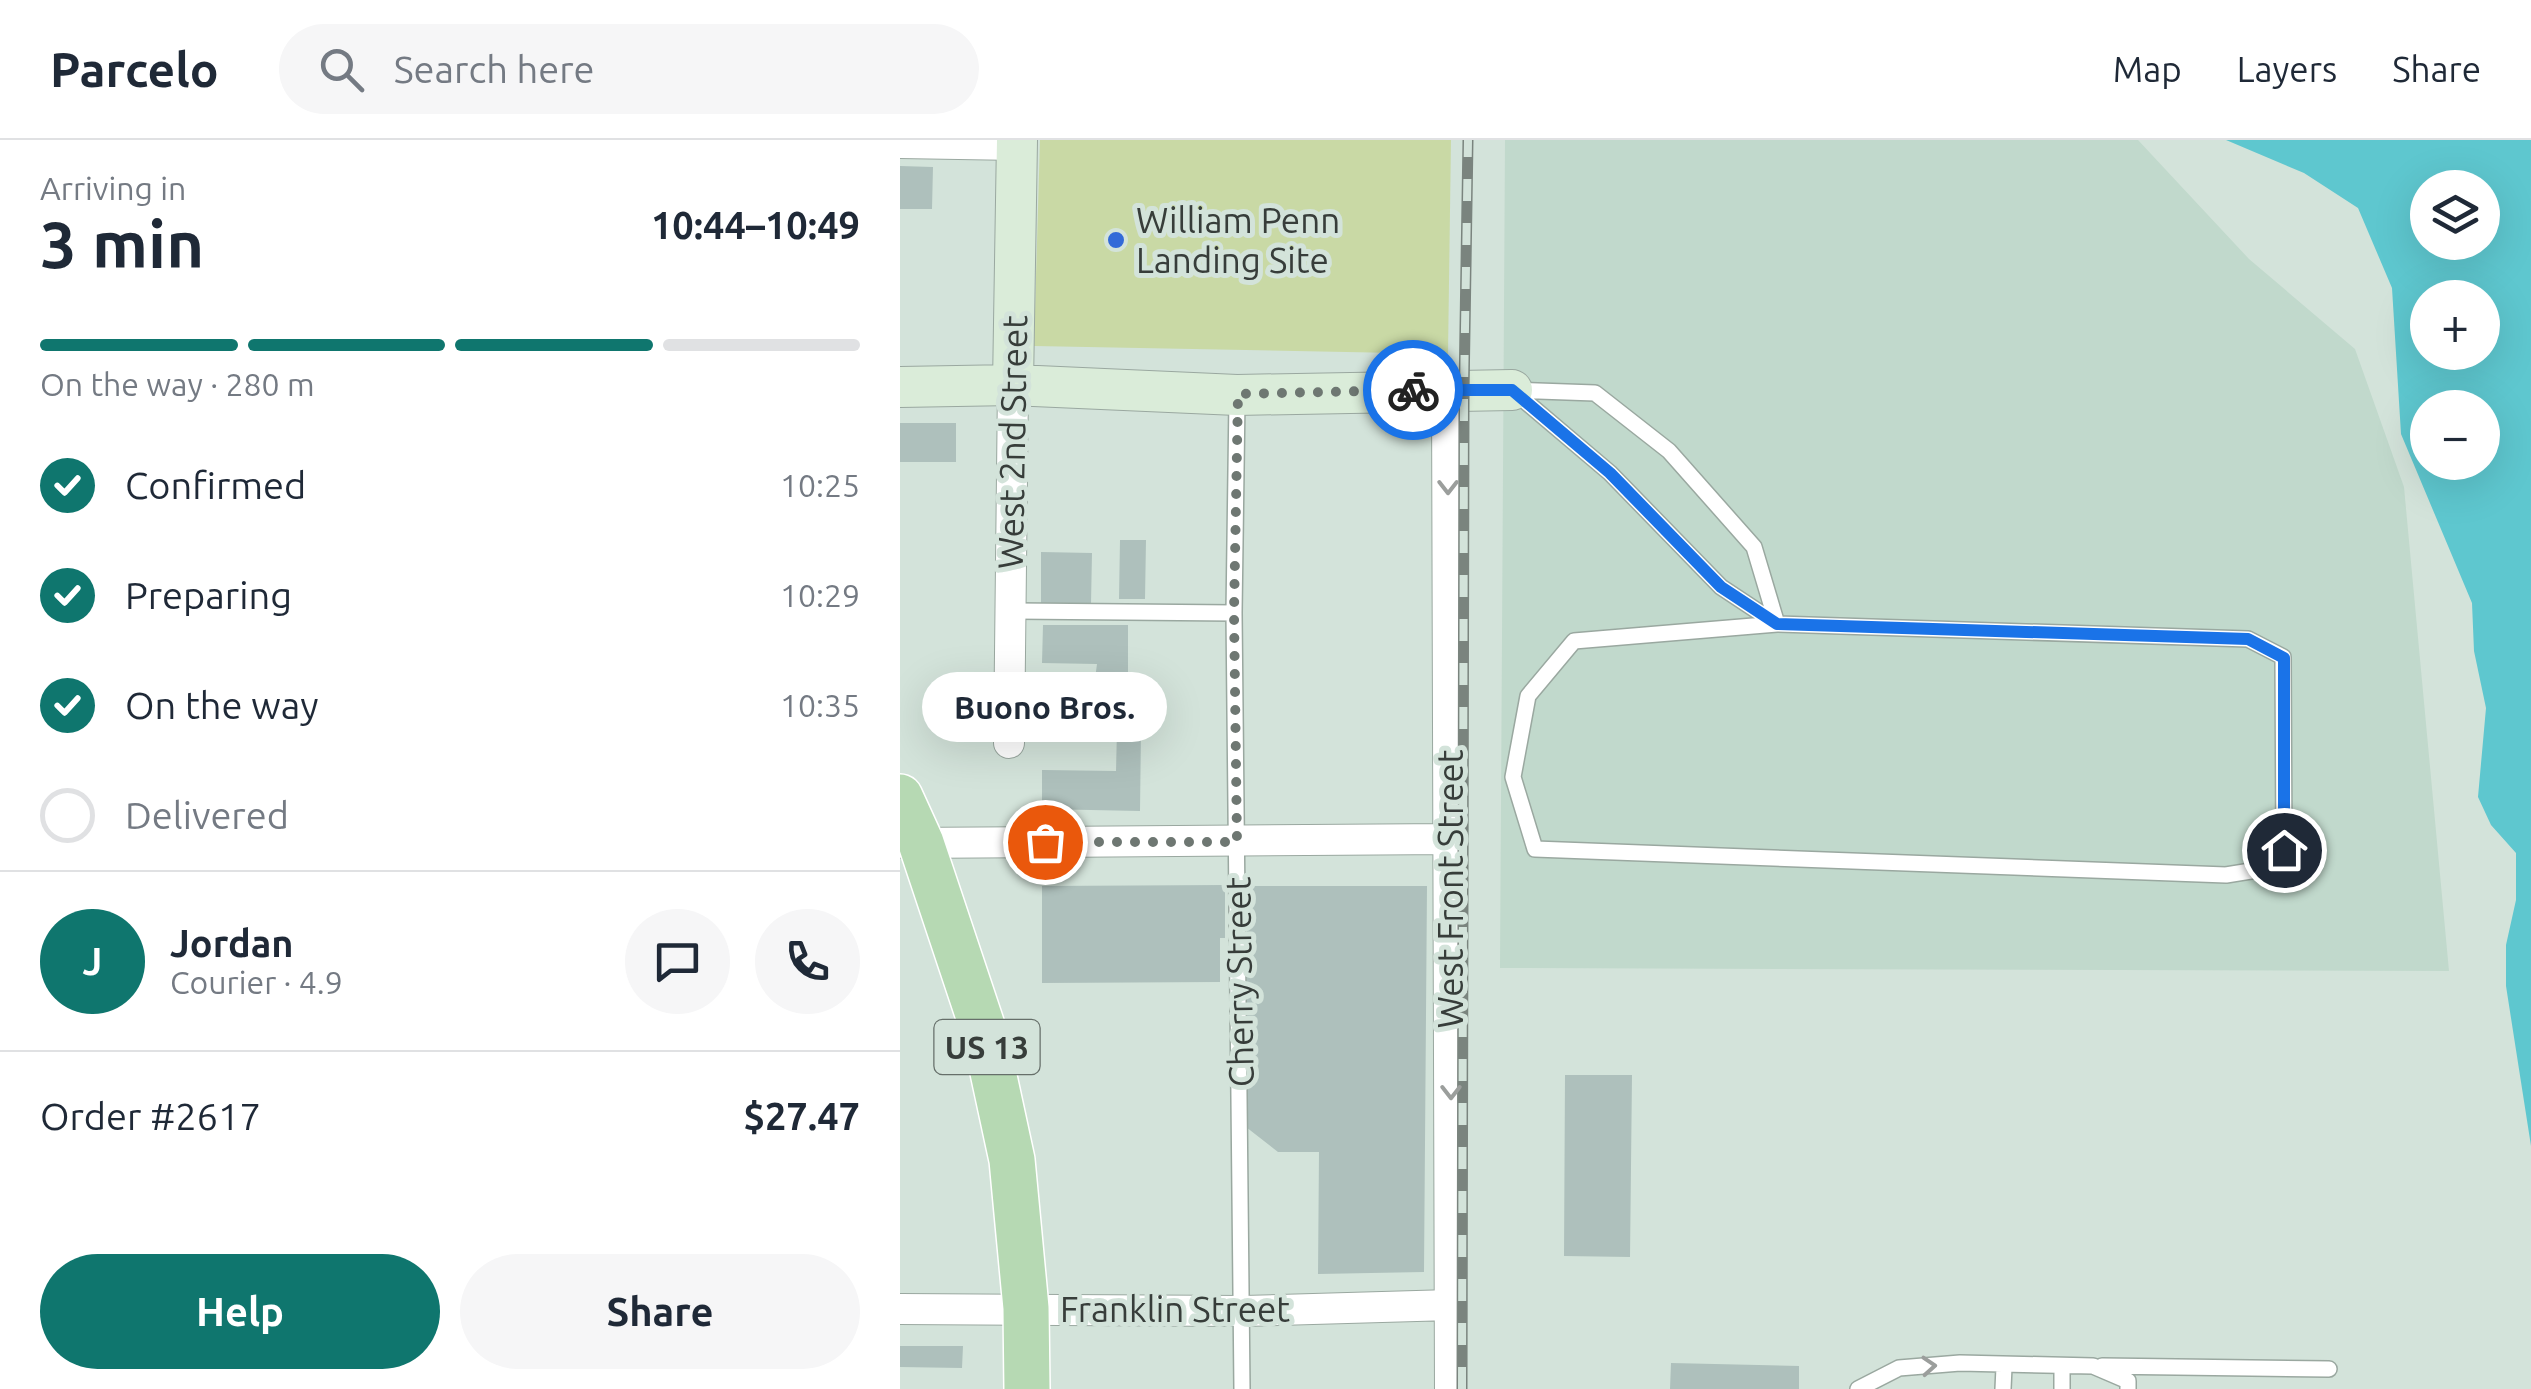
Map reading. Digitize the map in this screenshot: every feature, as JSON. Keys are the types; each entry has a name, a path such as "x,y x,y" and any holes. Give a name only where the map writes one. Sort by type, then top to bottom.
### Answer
{"main road":[{"name":"US 13","path":"900,797 911,843 985,1035 993,1071 1012,1160 1026,1308 1027,1389"}],"street":[{"path":"900,142 1017,142"},
{"name":"West 2nd Street","path":"1009,743 1017,142"},
{"path":"900,386 1014,385 1238,394 1512,390"},
{"name":"West Front Street","path":"1447,390 1450,1389"},
{"path":"911,843 1450,839"},
{"name":"Franklin Street","path":"900,1309 1244,1310 1451,1305"}],"lane":[{"path":"1512,390 1610,473 1721,587 1777,624 2248,639 2284,658 2284,850 2262,870 2226,875 1535,848 1512,777 1528,696 1574,641 1777,624"},
{"path":"1512,390 1595,392 1670,451 1754,547 1777,624"},
{"name":"Cherry Street","path":"1238,394 1234,612 1242,1389"},
{"path":"1009,611 1234,612"},
{"path":"1858,1389 1899,1368 1960,1364 2329,1369"},
{"path":"2062,1366 2062,1389"},
{"path":"2093,1366 2128,1381 2128,1389"},
{"path":"2003,1389 2004,1367"}],"shaded area":[{"path":"1505,140 2138,140 2249,259 2355,349 2404,487 2449,971 1500,968"}],"green space":[{"path":"1040,140 1451,140 1448,354 1034,346"}],"water":[{"path":"2226,140 2531,140 2531,1146 2506,986 2506,945 2516,900 2516,853 2491,825 2478,797 2486,708 2474,651 2472,603 2420,480 2500,480 2500,390 2410,390 2410,455 2401,434 2392,288 2358,208 2304,173"}],"building":[{"path":"900,166 933,167 932,209 900,209"},
{"path":"900,423 956,423 956,462 900,462"},
{"path":"1120,540 1146,540 1145,599 1119,599"},
{"path":"1041,552 1092,553 1091,604 1041,604"},
{"path":"1043,625 1128,625 1128,676 1095,679 1097,664 1042,663"},
{"path":"1117,729 1141,730 1140,811 1042,809 1042,770 1116,771"},
{"path":"1225,885 1220,982 1042,983 1042,886"},
{"path":"1247,886 1427,886 1424,1272 1318,1274 1319,1152 1278,1152 1246,1127"},
{"path":"1565,1075 1632,1075 1630,1257 1564,1256"},
{"path":"900,1346 963,1346 962,1368 900,1367"},
{"path":"1671,1363 1799,1366 1799,1389 1670,1389"}],"railway":[{"path":"1462,1389 1468,140"}],"way so far":[{"path":"1045,842 1237,842 1234,612 1238,394 1413,390"}],"place":[{"name":"William Penn Landing Site","path":"1116,240"},
{"name":"Buono Bros.","path":"1045,842"}],"route":[{"path":"1413,390 1512,390 1610,473 1721,587 1777,624 2248,639 2284,658 2284,850"}]}
